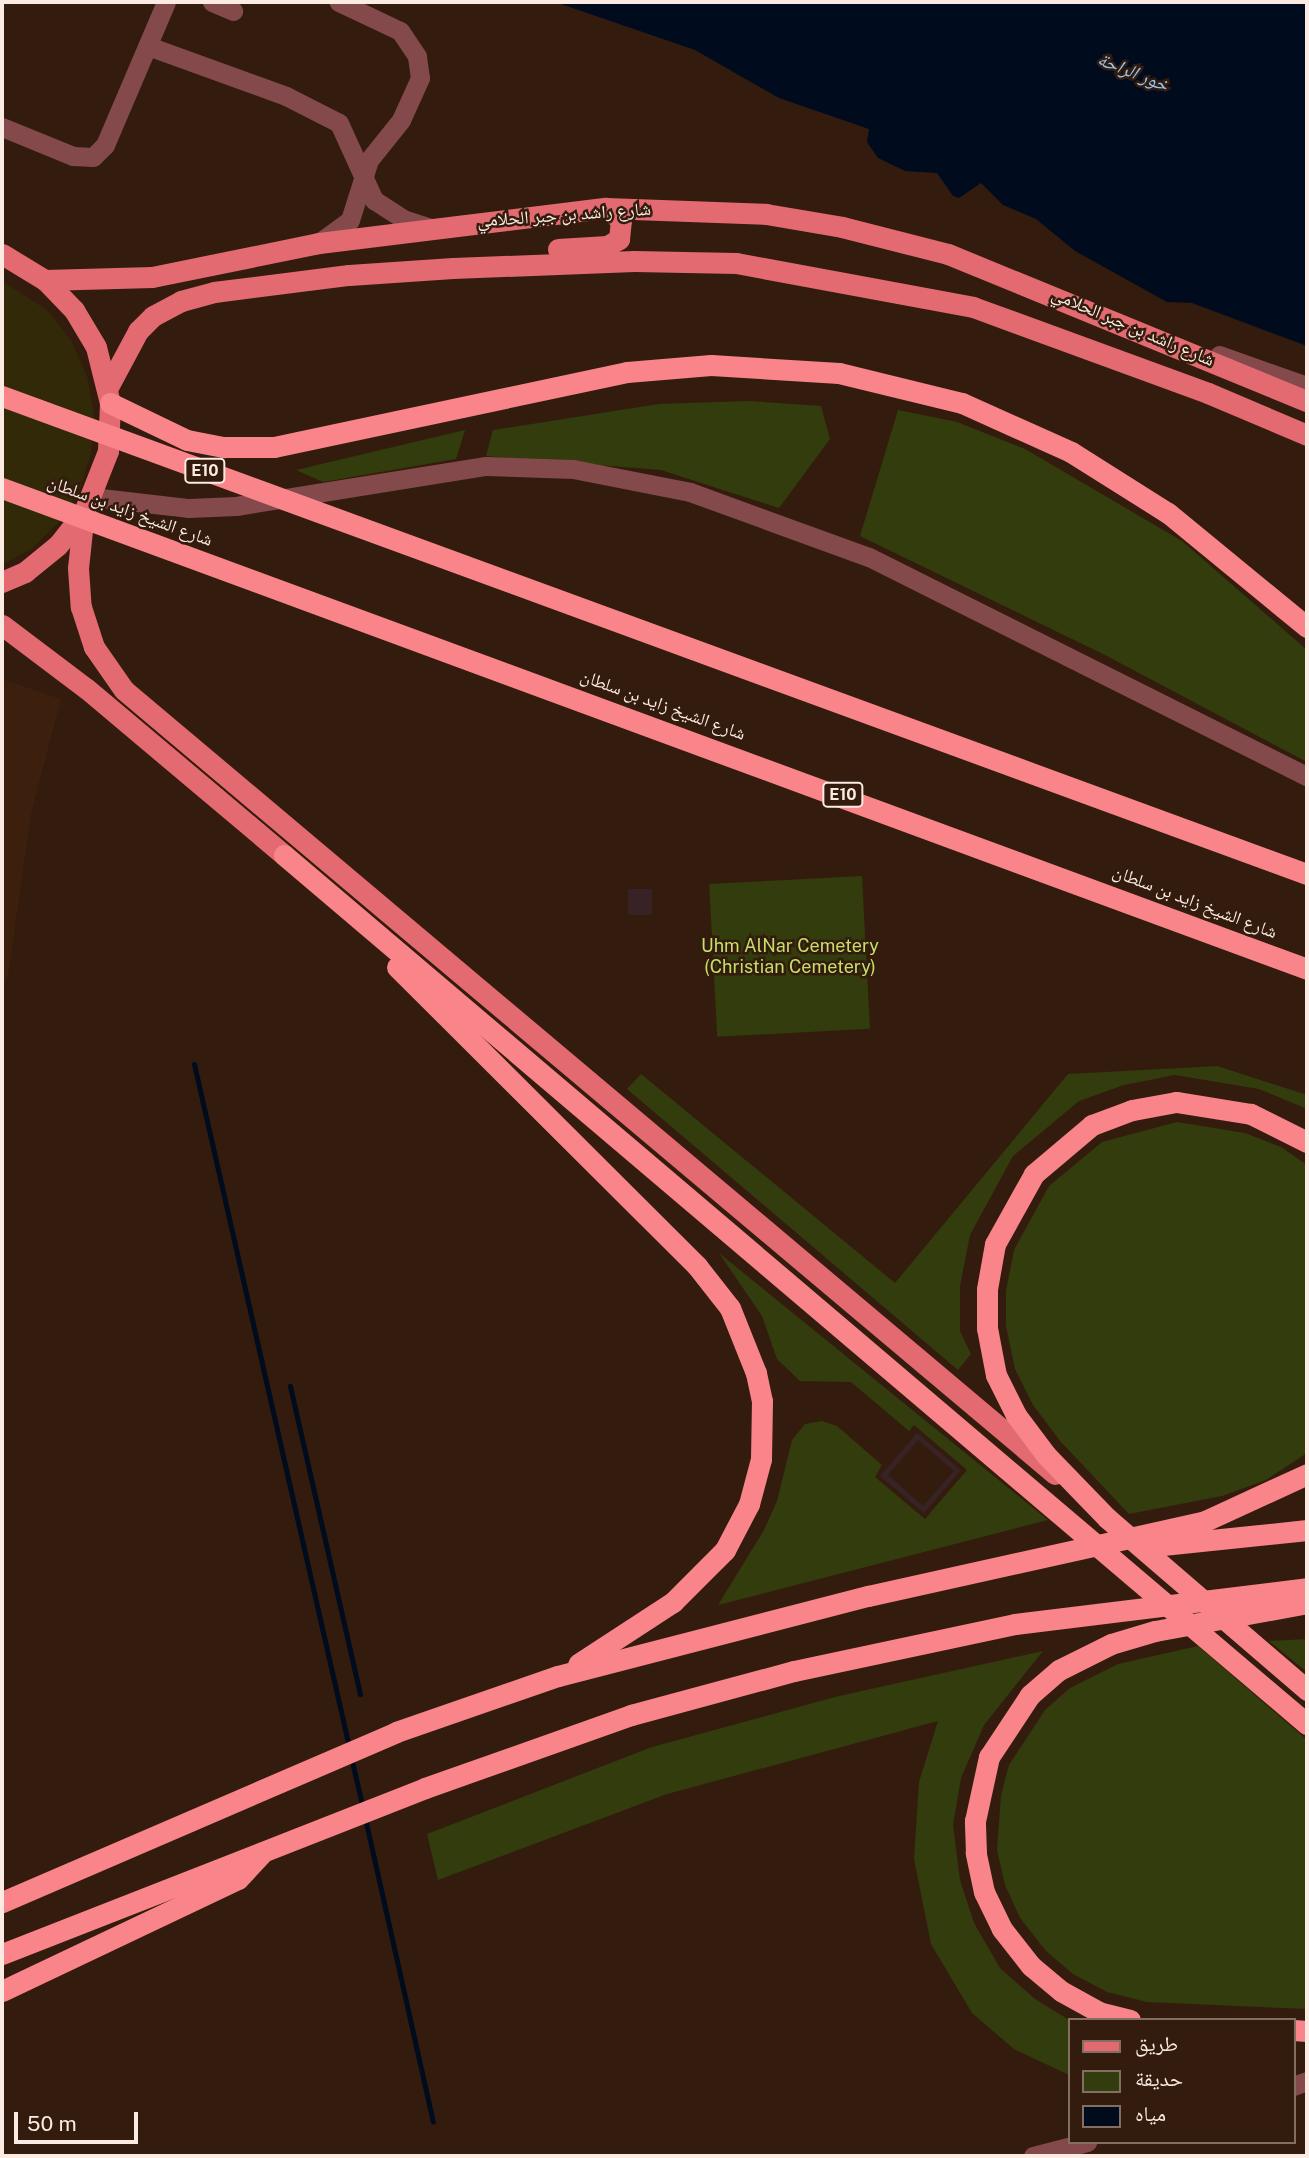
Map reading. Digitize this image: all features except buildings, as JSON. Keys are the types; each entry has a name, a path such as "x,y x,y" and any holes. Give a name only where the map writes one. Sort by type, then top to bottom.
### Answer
{"highway":[{"path":"109,395 187,440 224,447 274,447 627,372 711,365 839,373 962,403 1071,452 1168,513 1307,627"},
{"name":"E10","path":"2,396 1307,874"},
{"name":"شارع الشيخ زايد بن سلطان","path":"2,488 1307,969"},
{"path":"284,855 697,1266 730,1308 750,1353 762,1401 764,1437 756,1482 740,1526 707,1572 673,1602 558,1676"},
{"path":"284,855 1307,1724"},
{"path":"1307,1142 1251,1114 1212,1105 1176,1102 1132,1110 1093,1125 1059,1150 1034,1174 1013,1206 995,1244 987,1289 987,1328 996,1375 1016,1415 1046,1455 1107,1518 1307,1689"},
{"path":"2,1902 396,1732 558,1676 868,1596 1205,1521 1307,1474"},
{"path":"1065,1554 1307,1530"},
{"path":"1125,2018 1080,2001 1031,1966 1002,1929 985,1892 976,1853 975,1821 989,1757 1030,1695 1059,1670 1111,1644 1307,1588"},
{"path":"2,1954 425,1788 631,1715 794,1671 1015,1624 1132,1606 1307,1603"},
{"path":"2,1889 174,1827"},
{"path":"2,1992 238,1880 265,1850"}],"main road":[{"name":"شارع راشد بن جبر الحلامي","path":"45,280 152,277 318,243 428,227 606,208 728,211 842,227 948,254 1111,318 1307,401"},
{"path":"453,268 518,252 607,246 623,230 621,220 606,208"},
{"path":"2,254 45,280 80,319 96,347 109,395 108,451 88,505 78,568 81,607 94,647 124,690 694,1174 1107,1518"},
{"name":"شارع راشد بن جبر الحلامي","path":"109,395 138,331 181,301 214,292 349,275 453,268 724,263 827,277 986,312 1307,435"},
{"path":"2,582 25,572 58,545 88,505"},
{"path":"2,625 66,672 284,855"}],"street":[{"path":"2,127 73,156 93,157 105,145 166,2"},
{"path":"212,2 233,10"},
{"path":"318,243 350,220 369,160 414,97 420,78 417,56 400,31 339,2"},
{"path":"148,46 328,117 347,135 363,182 386,210 428,227"},
{"path":"1111,318 1307,386"},
{"path":"88,505 189,508 236,506 486,466 573,469 690,492 869,557 1307,776"},
{"path":"1033,2156 1079,2144"}],"shaded area":[{"path":"2,679 61,699 31,814 8,976 2,983"},
{"path":"628,889 652,889 652,915 628,915"},
{"path":"917,1433 961,1470 924,1513 880,1476","holes":["918,1440 954,1471 923,1506 888,1475"]}],"green space":[{"path":"749,401 821,406 830,439 779,508 661,470 486,456 493,430 659,404"},
{"path":"898,410 957,422 1025,449 1182,541 1307,650 1307,762 1105,655 860,536"},
{"path":"465,430 456,459 323,482 296,470"},
{"name":"Uhm AlNar Cemetery (Christian Cemetery)","path":"862,876 870,1029 717,1037 709,884"},
{"path":"1217,1066 1307,1095 1307,1109 1259,1089 1175,1075 1124,1085 1079,1101 1013,1156 970,1235 960,1286 960,1331 971,1354 958,1370 627,1089 641,1074 895,1283 1068,1074"},
{"path":"1177,1122 1245,1133 1281,1147 1307,1165 1307,1453 1266,1480 1222,1496 1129,1514 1061,1442 1033,1405 1015,1369 1006,1326 1006,1291 1014,1250 1049,1186 1102,1142"},
{"path":"719,1253 1048,1520 718,1605 764,1530 777,1501 792,1440 805,1424 822,1421 837,1426 882,1465 875,1477 925,1519 967,1470 914,1425 909,1431 851,1382 800,1381 777,1359 762,1316"},
{"path":"1307,1639 1307,1672 1269,1641"},
{"path":"1198,1646 1307,1740 1307,2009 1147,2002 1107,1992 1073,1974 1046,1951 1020,1918 1005,1885 997,1850 1001,1795 1009,1765 1045,1710 1070,1688 1118,1664"},
{"path":"1043,1651 984,1725 961,1778 953,1825 960,1880 974,1923 1000,1968 1035,1999 1068,2019 1068,2075 1014,2049 972,2013 931,1944 914,1859 919,1782 938,1721 667,1794 438,1880 427,1834 652,1747 839,1696"}],"sand":[{"path":"2,281 47,310 71,340 87,376 94,414 91,453 80,489 59,522 31,549 2,565"}],"water":[{"name":"خور الراحة","path":"555,2 1307,2 1307,346 1192,303 1167,302 1075,251 1036,219 1003,205 981,183 959,198 953,196 937,173 905,171 878,158 867,142 869,129 779,98 695,50"}],"waterway":[{"path":"194,1064 349,1747"},
{"path":"290,1386 360,1694"},
{"path":"351,1757 363,1809"},
{"path":"365,1818 433,2121"}]}
